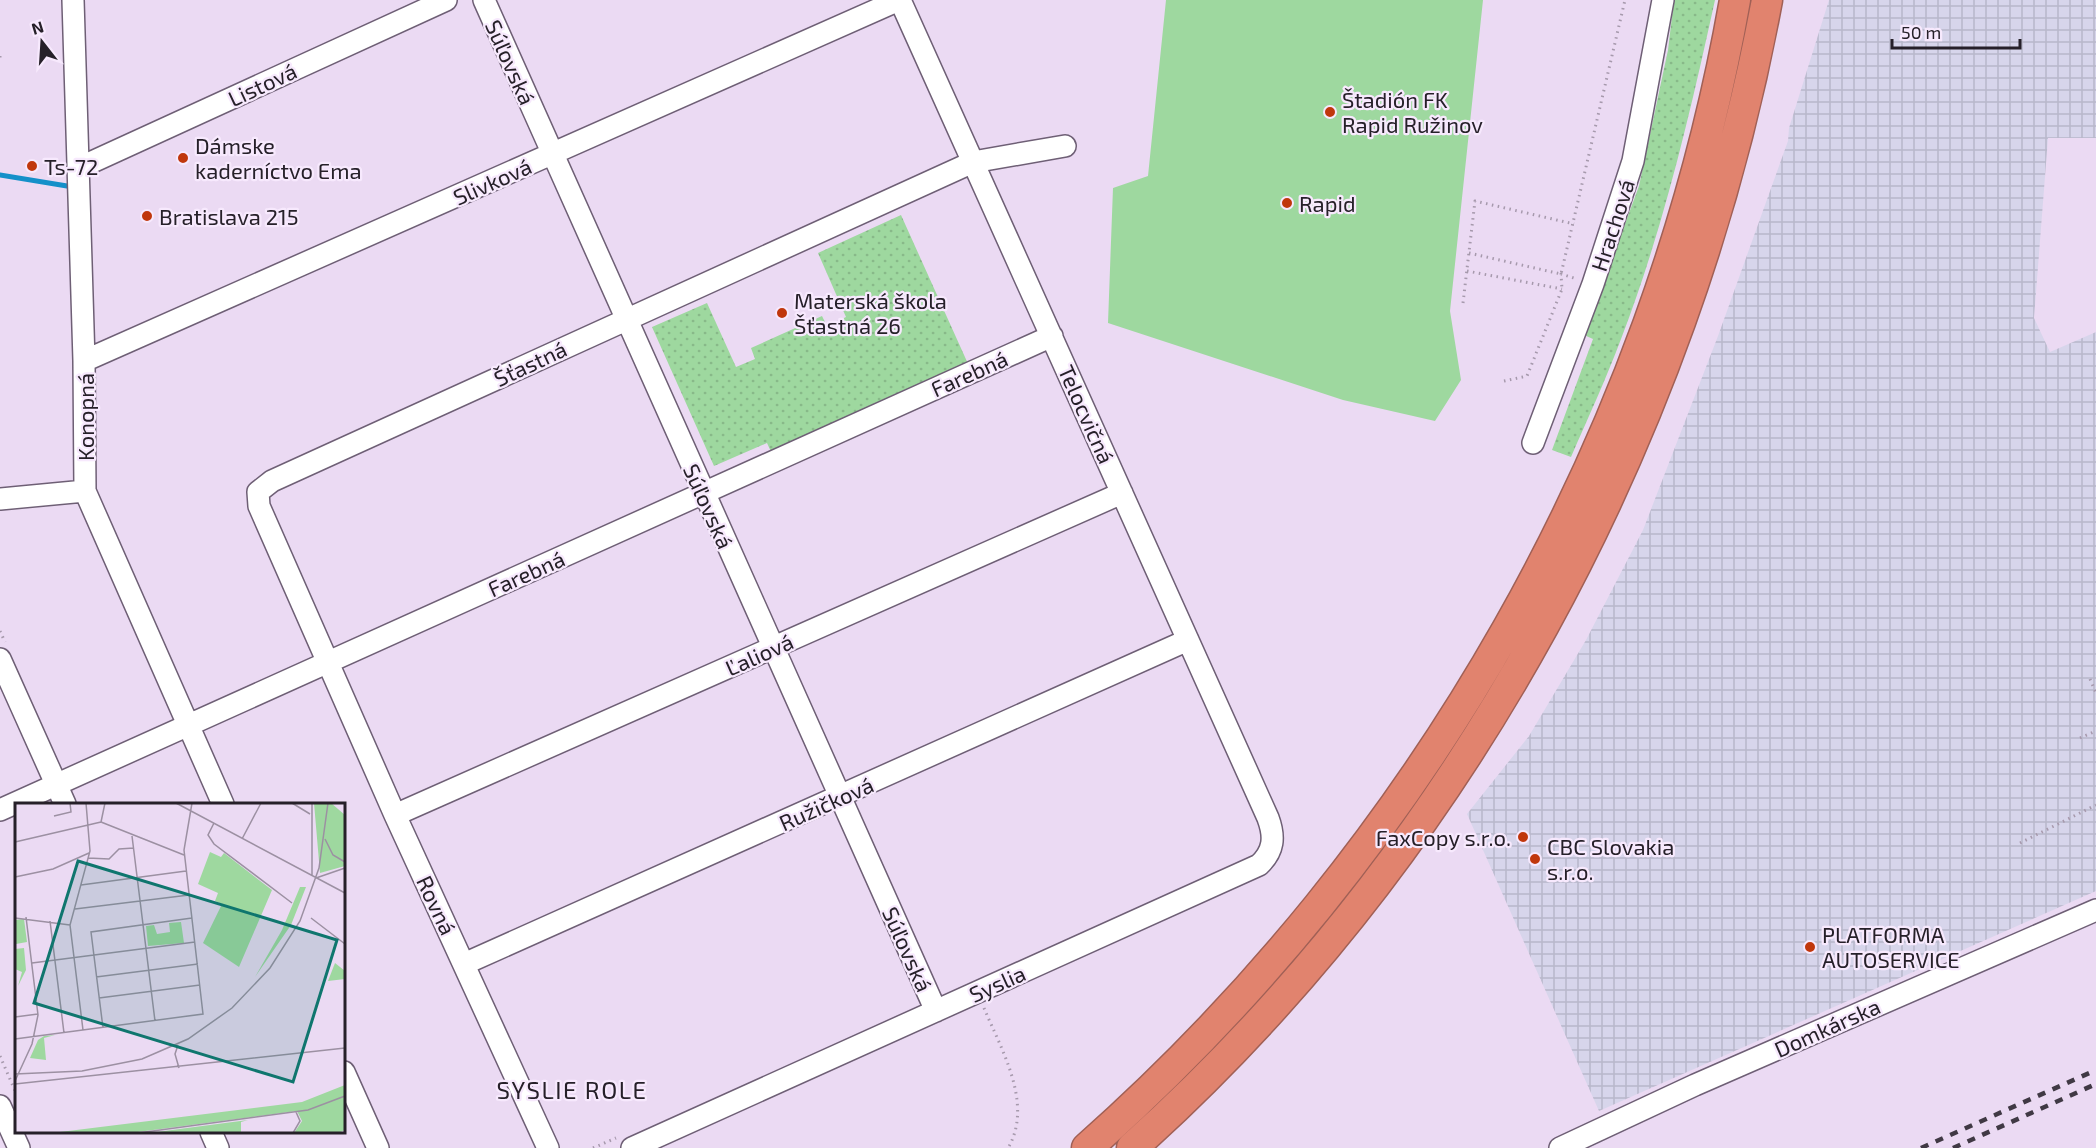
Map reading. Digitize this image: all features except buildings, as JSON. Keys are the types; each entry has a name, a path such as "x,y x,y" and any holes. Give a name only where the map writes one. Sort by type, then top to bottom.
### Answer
{"highway":[{"path":"1087,1148 1134,1107 1197,1044 1302,926 1401,797 1451,724 1498,644 1557,536 1597,452 1638,351 1677,235 1705,137 1735,0"},
{"path":"1132,1148 1153,1138 1267,1014 1378,879 1475,740 1523,662 1575,567 1623,466 1667,358 1709,242 1736,144 1767,0"}],"street":[{"name":"Konopná","path":"74,0 84,361 85,491 223,803"},
{"name":"Listová","path":"79,168 446,0"},
{"name":"Súľovská","path":"484,0 552,154 634,316 704,493 936,1011"},
{"name":"Slivková","path":"84,361 900,0"},
{"name":"Telocvičná","path":"900,0 1272,829"},
{"name":"Hrachová","path":"1533,443 1593,284 1633,161 1663,0"},
{"name":"Šťastná","path":"327,662 259,506 258,492 272,481 973,162 1065,146"},
{"name":"Farebná","path":"16,803 1052,336"},
{"path":"0,499 85,491"},
{"name":"Ľaliová","path":"395,815 1122,493"},
{"name":"Ružičková","path":"464,964 1188,640"},
{"path":"0,659 65,803"},
{"name":"Rovná","path":"327,662 548,1148"},
{"name":"Farebná","path":"0,810 15,803"},
{"name":"Syslia","path":"632,1148 1258,865 1271,850 1272,829"},
{"name":"Domkárska","path":"1560,1148 1695,1085 2096,910"},
{"path":"345,1074 378,1148"},
{"path":"0,1106 19,1148"},
{"path":"211,1133 218,1148"}],"path":[{"path":"1504,381 1527,376 1562,289 1561,274 1625,0"},
{"path":"0,56 0,62"},
{"path":"1463,303 1475,201 1574,224"},
{"path":"1469,253 1561,274"},
{"path":"1467,270 1562,289"},
{"path":"2090,679 2096,693"},
{"path":"2080,738 2096,731"},
{"path":"2020,843 2096,805"},
{"path":"978,992 1009,1064 1019,1116 1013,1140 1008,1148"},
{"path":"0,1056 15,1091"}],"shaded area":[{"path":"1829,0 2096,0 2096,138 2048,138 2034,318 2050,352 2096,332 2096,891 1599,1111 1467,814 1529,736 1586,640 1643,530 1718,336 1788,141 1789,128"}],"green space":[{"name":"Rapid","path":"1166,0 1483,0 1450,311 1461,380 1435,421 1343,400 1108,323 1113,188 1148,176"},
{"path":"1674,0 1715,0 1685,129 1650,256 1615,354 1571,457 1552,450 1593,339 1584,335 1639,186 1668,50"},
{"path":"901,215 969,366 772,454 767,443 714,466 652,327 707,303 736,367 755,359 751,348 822,316 827,326 846,317 818,253"}],"waterway":[{"path":"0,175 67,186"}],"railway":[{"path":"1921,1148 2096,1070"},
{"path":"1953,1148 2096,1084"}],"place":[{"name":"Štadión FK Rapid Ružinov","path":"1330,112"},
{"name":"Dámske kaderníctvo Ema","path":"183,158"},
{"name":"Ts-72","path":"32,166"},
{"name":"Rapid","path":"1287,203"},
{"name":"Bratislava 215","path":"147,216"},
{"name":"Materská škola Šťastná 26","path":"782,313"},
{"name":"FaxCopy s.r.o.","path":"1523,837"},
{"name":"CBC Slovakia s.r.o.","path":"1535,859"},
{"name":"PLATFORMA AUTOSERVICE","path":"1810,947"}],"district":[{"name":"SYSLIE ROLE","path":"572,1089"}]}
